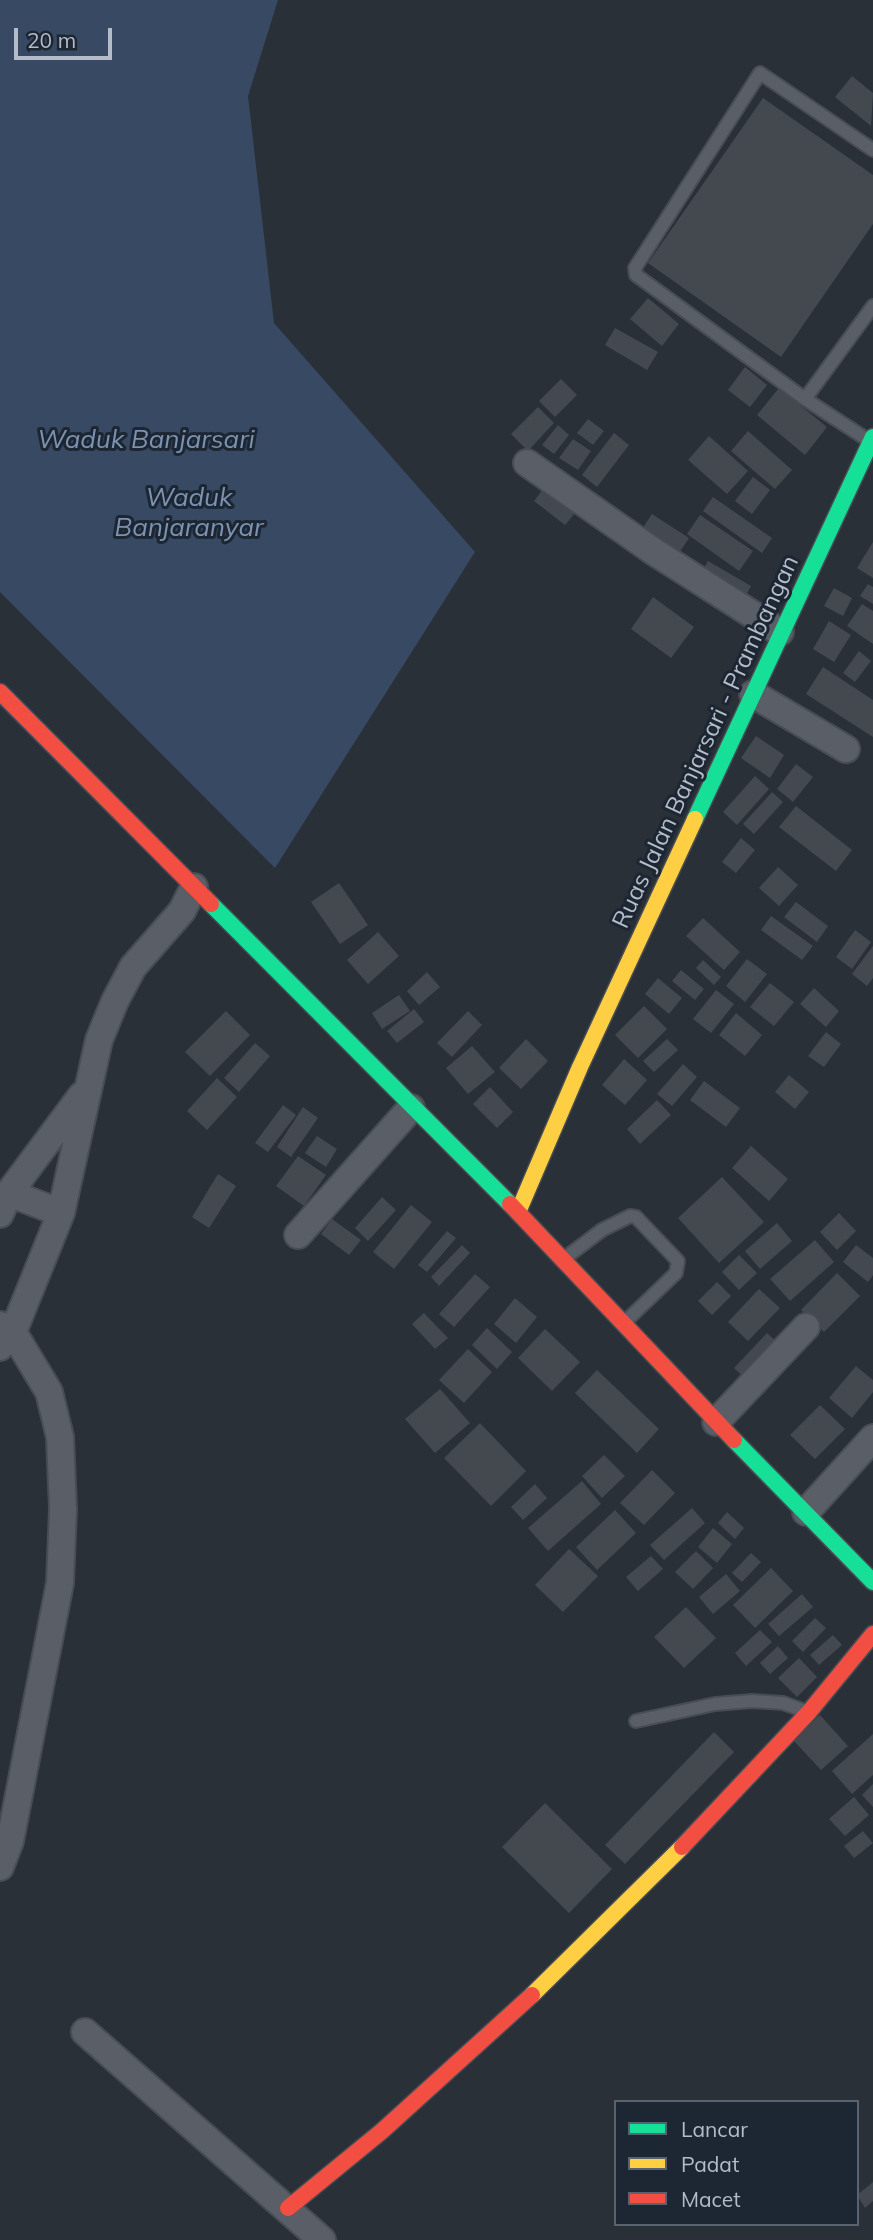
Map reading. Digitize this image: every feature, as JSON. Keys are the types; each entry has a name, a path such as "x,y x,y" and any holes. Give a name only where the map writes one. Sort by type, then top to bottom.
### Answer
{"main road":[{"name":"Ruas Jalan Banjarsari - Prambangan","path":"517,1212 580,1066 872,439"},
{"path":"0,692 517,1212 716,1422 873,1582"},
{"path":"293,2205 467,2055 662,1869 809,1712 873,1634"}],"street":[{"path":"527,463 653,551 780,632"},
{"path":"752,694 846,749"},
{"path":"0,1867 10,1841 60,1583 63,1509 60,1437 49,1392 4,1335 61,1213 99,1040 115,1001 133,967 182,911 194,887"},
{"path":"61,1213 4,1204 88,1088"},
{"path":"298,1235 411,1108"},
{"path":"716,1422 806,1327"},
{"path":"806,1513 873,1438"},
{"path":"85,2032 293,2205 323,2240"}],"lane":[{"path":"872,439 805,400 636,275 635,268 760,72 873,150"},
{"path":"805,400 873,306"},
{"path":"563,1260 601,1230 626,1217 636,1217 678,1261 676,1273 623,1324"},
{"path":"636,1721 715,1704 752,1701 783,1703 809,1712"}],"water":[{"name":"Waduk Banjaranyar","path":"0,0 278,0 248,96 274,323 475,552 275,868 0,592"}],"building":[{"path":"852,76 873,93 871,126 835,97"},
{"path":"763,98 873,175 873,224 781,357 648,263"},
{"path":"648,298 679,324 662,346 630,319"},
{"path":"615,328 658,352 647,370 605,345"},
{"path":"745,367 767,385 750,407 728,390"},
{"path":"561,379 577,395 555,417 539,401"},
{"path":"779,388 827,427 805,455 757,415"},
{"path":"538,407 554,423 528,451 511,434"},
{"path":"588,419 604,431 593,445 577,433"},
{"path":"558,425 569,435 554,454 542,445"},
{"path":"748,431 792,470 775,489 731,451"},
{"path":"614,433 629,445 597,487 582,475"},
{"path":"709,436 748,471 727,494 688,460"},
{"path":"573,439 591,451 578,470 559,458"},
{"path":"753,477 770,490 752,514 735,501"},
{"path":"544,488 575,513 565,525 534,501"},
{"path":"713,497 772,538 762,553 703,511"},
{"path":"652,514 689,538 677,556 640,532"},
{"path":"700,515 753,551 739,571 687,534"},
{"path":"873,542 873,578 857,568"},
{"path":"708,561 751,586 743,601 700,576"},
{"path":"868,584 873,587 873,604 860,596"},
{"path":"834,588 852,598 843,616 824,606"},
{"path":"653,597 694,627 671,658 631,629"},
{"path":"862,604 873,611 873,644 847,626"},
{"path":"829,621 851,635 834,662 813,649"},
{"path":"859,651 871,661 855,682 843,673"},
{"path":"823,667 873,700 873,737 806,694"},
{"path":"756,736 784,755 770,778 741,758"},
{"path":"796,764 813,777 793,802 777,789"},
{"path":"755,776 769,789 737,825 723,812"},
{"path":"772,792 783,802 754,834 743,824"},
{"path":"796,806 852,850 836,871 779,827"},
{"path":"741,838 755,850 736,873 722,862"},
{"path":"778,867 798,885 779,906 759,888"},
{"path":"339,883 368,925 340,944 311,902"},
{"path":"796,902 828,926 817,942 784,917"},
{"path":"771,916 813,946 802,960 761,930"},
{"path":"703,918 740,952 724,970 686,936"},
{"path":"855,930 871,942 852,969 836,957"},
{"path":"378,932 399,956 368,984 347,960"},
{"path":"873,946 873,978 867,986 852,974"},
{"path":"747,959 767,974 745,1002 726,986"},
{"path":"703,960 721,977 714,985 696,968"},
{"path":"681,970 704,989 695,1000 672,981"},
{"path":"427,972 440,987 419,1005 407,991"},
{"path":"658,978 682,998 669,1014 645,994"},
{"path":"770,983 794,1002 774,1026 750,1007"},
{"path":"814,988 839,1011 826,1027 800,1004"},
{"path":"716,990 734,1004 711,1033 693,1019"},
{"path":"399,995 410,1011 382,1029 372,1013"},
{"path":"644,1006 667,1029 638,1058 615,1035"},
{"path":"414,1009 424,1022 397,1043 387,1031"},
{"path":"226,1011 250,1035 210,1076 185,1052"},
{"path":"468,1011 482,1025 452,1057 437,1043"},
{"path":"736,1013 762,1035 745,1056 719,1035"},
{"path":"826,1032 841,1044 824,1067 808,1056"},
{"path":"526,1039 548,1061 521,1089 499,1068"},
{"path":"667,1039 678,1050 654,1072 643,1061"},
{"path":"255,1043 270,1056 239,1092 224,1078"},
{"path":"472,1046 495,1072 468,1094 446,1068"},
{"path":"624,1059 647,1080 625,1105 602,1085"},
{"path":"683,1064 697,1077 672,1106 657,1094"},
{"path":"789,1075 809,1092 795,1109 775,1092"},
{"path":"217,1078 237,1097 207,1130 187,1111"},
{"path":"704,1081 740,1108 726,1127 690,1100"},
{"path":"490,1087 513,1112 497,1128 473,1104"},
{"path":"657,1100 671,1115 640,1144 627,1129"},
{"path":"283,1105 296,1115 268,1152 255,1143"},
{"path":"303,1107 318,1118 291,1157 277,1147"},
{"path":"317,1136 337,1149 326,1167 305,1153"},
{"path":"751,1146 788,1179 769,1201 732,1168"},
{"path":"298,1156 326,1175 304,1206 276,1186"},
{"path":"218,1174 236,1186 209,1228 192,1217"},
{"path":"722,1177 764,1222 719,1263 678,1218"},
{"path":"382,1197 396,1210 368,1241 355,1228"},
{"path":"411,1205 432,1222 394,1269 373,1252"},
{"path":"839,1213 856,1231 837,1250 820,1232"},
{"path":"332,1219 361,1240 349,1255 321,1234"},
{"path":"777,1223 792,1241 760,1269 745,1251"},
{"path":"447,1231 456,1238 427,1272 418,1265"},
{"path":"815,1240 834,1262 790,1301 770,1279"},
{"path":"462,1245 470,1253 439,1286 431,1277"},
{"path":"856,1245 873,1258 873,1275 868,1282 843,1262"},
{"path":"739,1255 757,1273 739,1290 722,1272"},
{"path":"837,1273 860,1296 824,1332 801,1310"},
{"path":"475,1274 490,1287 454,1327 439,1314"},
{"path":"717,1282 731,1296 712,1315 698,1301"},
{"path":"759,1289 780,1308 748,1341 728,1322"},
{"path":"515,1298 537,1317 516,1343 494,1324"},
{"path":"424,1313 448,1338 435,1349 412,1324"},
{"path":"487,1328 512,1352 497,1369 472,1345"},
{"path":"545,1329 580,1362 552,1391 518,1358"},
{"path":"767,1333 782,1347 750,1383 734,1368"},
{"path":"468,1349 492,1372 464,1403 439,1380"},
{"path":"856,1366 873,1380 873,1392 852,1418 829,1398"},
{"path":"597,1370 659,1429 637,1453 575,1393"},
{"path":"440,1389 470,1423 435,1453 405,1419"},
{"path":"820,1405 845,1429 815,1459 790,1435"},
{"path":"480,1423 526,1471 491,1506 444,1458"},
{"path":"604,1455 625,1476 602,1498 582,1476"},
{"path":"652,1470 675,1493 644,1525 620,1503"},
{"path":"582,1481 601,1504 548,1551 528,1528"},
{"path":"535,1484 547,1498 523,1520 511,1507"},
{"path":"692,1508 705,1523 664,1560 650,1545"},
{"path":"615,1510 636,1533 597,1570 576,1547"},
{"path":"727,1512 744,1528 735,1539 718,1523"},
{"path":"713,1528 732,1544 717,1563 698,1547"},
{"path":"569,1549 598,1576 563,1612 535,1585"},
{"path":"696,1551 713,1568 693,1589 675,1572"},
{"path":"751,1553 761,1562 742,1582 732,1573"},
{"path":"651,1556 663,1569 638,1591 626,1577"},
{"path":"771,1568 793,1591 755,1628 733,1605"},
{"path":"726,1574 740,1591 713,1614 699,1597"},
{"path":"802,1594 813,1607 779,1636 768,1624"},
{"path":"686,1607 716,1638 684,1668 654,1637"},
{"path":"815,1618 826,1628 803,1652 792,1641"},
{"path":"760,1630 772,1642 746,1666 735,1653"},
{"path":"833,1635 842,1645 819,1665 810,1655"},
{"path":"778,1646 788,1658 770,1674 760,1663"},
{"path":"799,1658 817,1677 797,1697 778,1678"},
{"path":"820,1715 848,1746 821,1770 793,1740"},
{"path":"714,1732 734,1752 625,1864 605,1845"},
{"path":"873,1734 873,1775 852,1794 832,1771"},
{"path":"873,1784 873,1807 862,1795"},
{"path":"854,1797 869,1815 845,1836 829,1819"},
{"path":"545,1803 612,1869 569,1913 502,1847"},
{"path":"863,1831 873,1843 854,1858 844,1846"},
{"path":"873,2182 873,2201 865,2208 859,2193"}],"traffic: fast":[{"path":"695,819 873,437"},
{"path":"211,904 510,1204"},
{"path":"734,1440 873,1582"}],"traffic: slow":[{"path":"518,1212 580,1067 695,819"},
{"path":"532,1995 682,1847"}],"traffic: jam":[{"path":"0,692 211,904"},
{"path":"510,1204 734,1440"},
{"path":"682,1847 809,1712 873,1634"},
{"path":"288,2208 382,2131 532,1995"}],"water label":[{"name":"Waduk Banjarsari","path":"146,440"}]}
